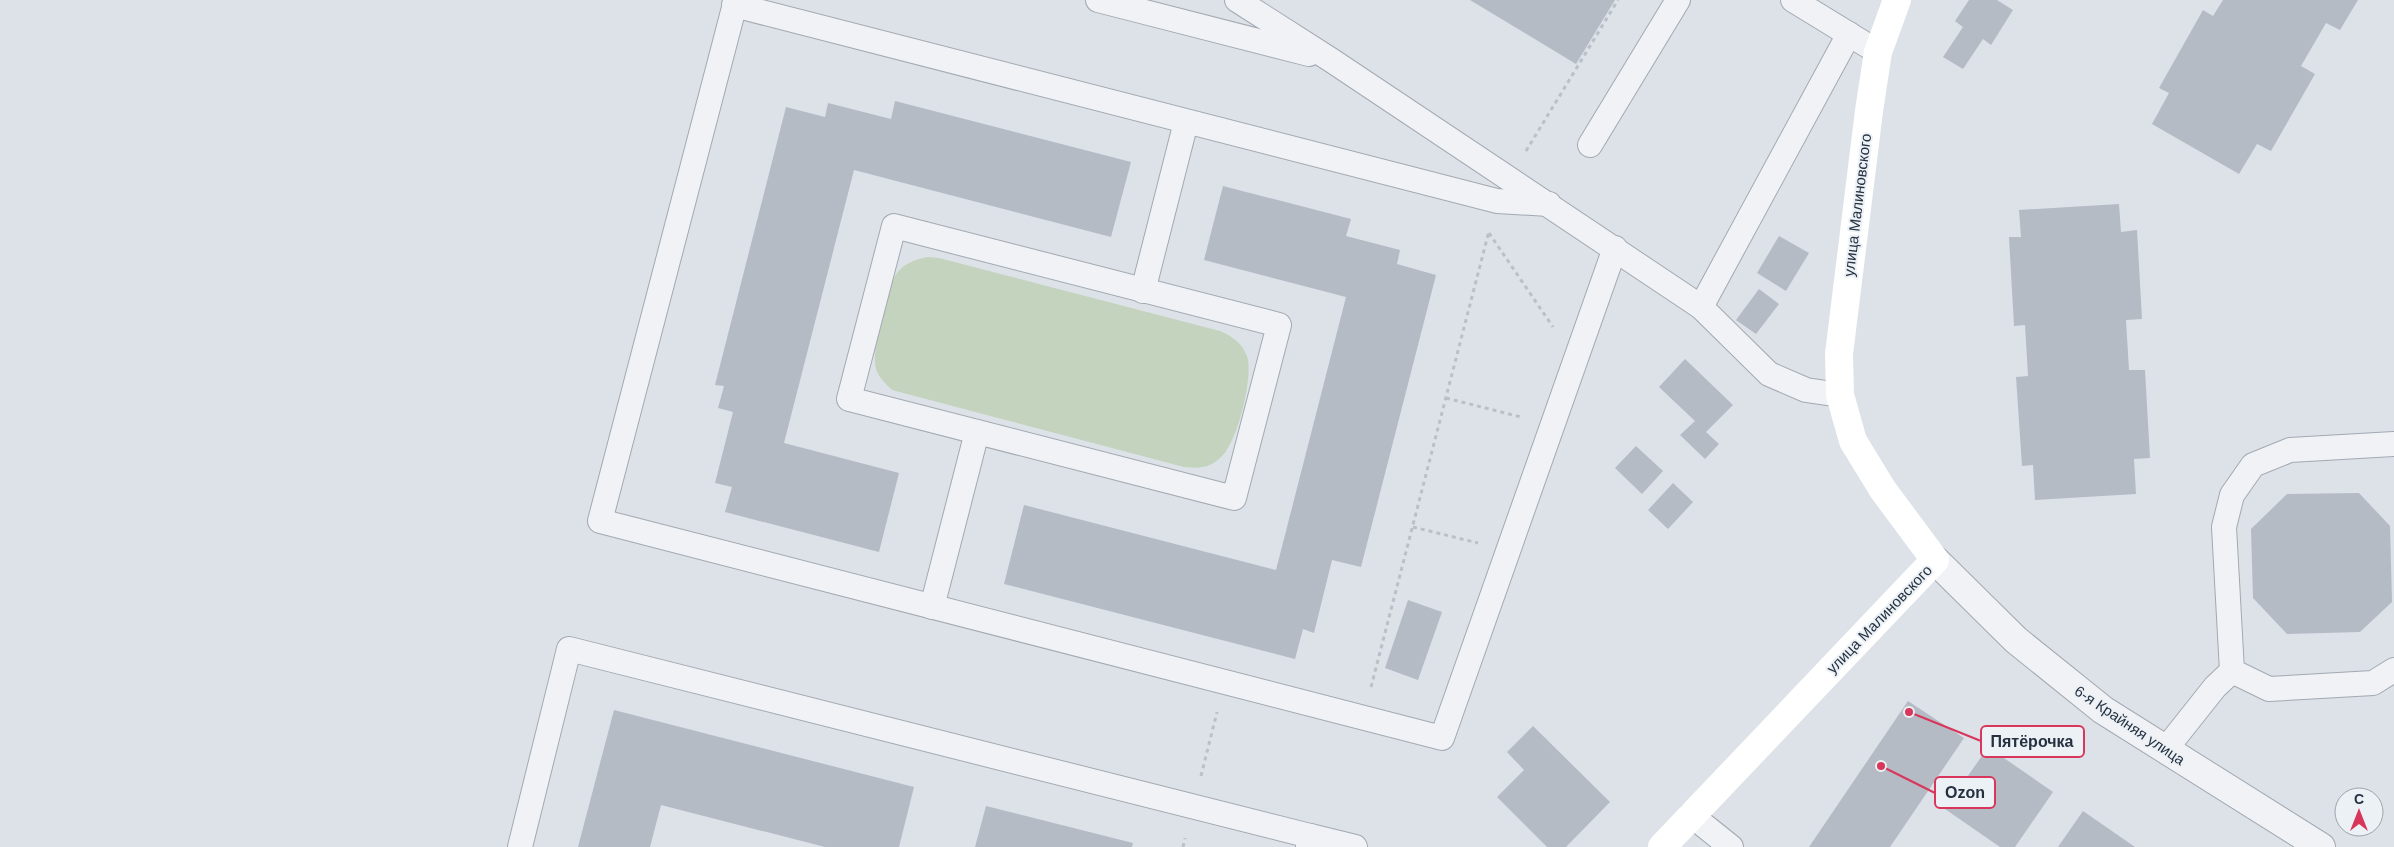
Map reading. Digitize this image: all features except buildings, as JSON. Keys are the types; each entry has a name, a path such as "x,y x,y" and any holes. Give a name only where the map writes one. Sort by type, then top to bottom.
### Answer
{"street":[{"name":"улица Малиновского","path":"1662,847 1935,560 1883,490 1853,441 1840,396 1839,354 1878,52 1897,0"},
{"name":"6-я Крайняя улица","path":"1935,560 2016,640 2103,710 2321,847"}],"lane":[{"path":"1098,0 1331,60"},
{"path":"1236,0 1331,60 1701,307 1769,374 1806,390 1840,396"},
{"path":"1590,145 1678,0"},
{"path":"1793,0 1878,52"},
{"path":"1549,204 1497,201 1186,122 735,3 600,521 1442,738 1615,248"},
{"path":"1701,307 1849,34"},
{"path":"1143,291 1186,122"},
{"path":"894,226 1279,325 1234,498 977,432 849,399 894,226"},
{"path":"932,607 977,432"},
{"path":"2165,750 2215,687 2232,671 2224,527 2232,495 2254,465 2290,450 2394,444"},
{"path":"520,847 569,649 1193,808 1309,841 1356,847"},
{"path":"2232,671 2269,688 2374,683 2394,670"},
{"path":"1691,815 1731,847"}],"path":[{"path":"1509,178 1618,0"},
{"path":"1364,718 1497,201"},
{"path":"1489,233 1575,360"},
{"path":"1446,398 1552,425"},
{"path":"1413,527 1508,551"},
{"path":"1193,808 1225,682"}],"green space":[{"path":"927,257 939,258 1220,331 1232,338 1242,347 1247,356 1249,366 1246,394 1238,425 1226,451 1220,458 1208,466 1198,468 1184,467 892,390 879,375 875,361 877,336 883,308 891,284 901,268"}],"place":[{"name":"Пятёрочка","path":"1909,712"},
{"name":"Ozon","path":"1881,766"}]}
